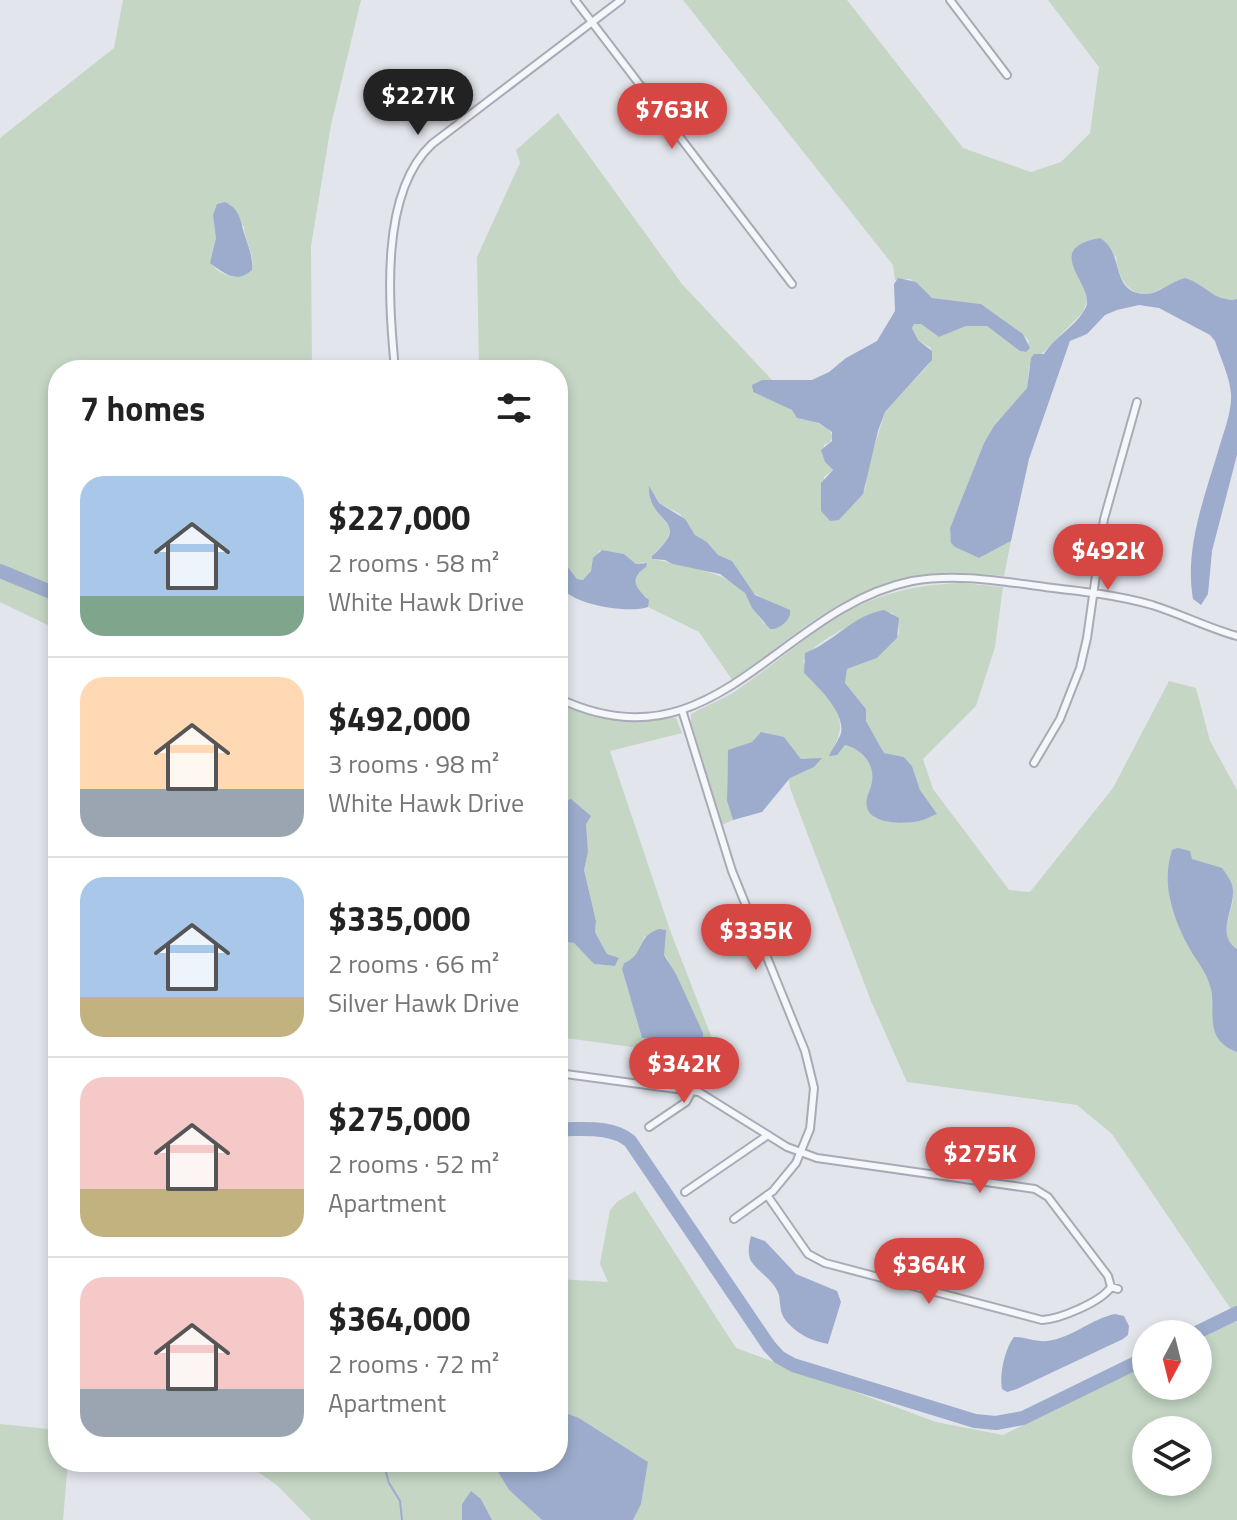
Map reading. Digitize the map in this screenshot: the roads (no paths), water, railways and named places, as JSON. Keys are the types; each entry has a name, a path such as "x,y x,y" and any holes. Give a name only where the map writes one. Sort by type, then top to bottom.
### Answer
{"street":[{"path":"575,0 792,284"},
{"path":"394,360 391,307 393,250 398,205 411,172 432,144 621,0"},
{"path":"950,0 1007,75"},
{"path":"1034,763 1060,719 1077,679 1087,638 1106,509 1137,402"},
{"path":"568,702 619,715 648,716 682,710 732,687 843,606 900,584 933,578 969,578 1093,593 1156,606 1237,636"},
{"path":"682,710 732,871 810,1065 815,1100 810,1129 790,1172 767,1195 734,1219"},
{"path":"568,1074 705,1095 768,1135 817,1158 1035,1189 1048,1197 1114,1288 1063,1316 1042,1320 825,1263 808,1254 767,1195"},
{"path":"649,1127 686,1102 692,1091"},
{"path":"685,1192 768,1135"}],"water":[{"path":"225,202 239,216 251,257 252,270 236,277 210,263 216,238 213,215 217,204"},
{"path":"1100,238 1113,253 1126,287 1133,292 1149,294 1185,278 1216,296 1237,299 1237,455 1212,551 1208,594 1201,605 1193,599 1191,561 1202,503 1229,414 1230,387 1215,341 1210,335 1159,308 1139,305 1117,310 1105,315 1087,334 1070,341 1029,459 1011,541 979,558 951,543 950,528 984,443 994,426 1027,388 1031,358 1034,354 1044,354 1086,307 1087,298 1072,259 1074,250 1083,243"},
{"path":"898,278 916,282 932,298 981,304 1023,334 1030,348 1026,352 1020,351 987,326 966,326 939,337 921,324 914,324 912,328 918,340 932,351 932,360 885,412 863,494 839,520 830,521 821,511 821,483 833,470 825,462 821,450 832,441 832,432 819,423 797,418 792,410 753,392 752,385 762,380 812,380 877,341 895,311 894,284"},
{"path":"649,486 659,503 685,519 695,535 707,542 718,555 732,561 755,595 790,610 784,623 770,629 752,608 745,593 720,574 652,559 669,535 669,527 650,499"},
{"path":"602,550 624,554 636,564 647,563 637,576 636,584 649,600 648,607 627,609 598,606 568,593 568,568 577,579 583,580 591,571 593,558"},
{"path":"884,610 899,618 897,638 877,658 847,669 845,683 866,709 866,721 884,753 904,757 912,766 920,790 937,814 913,822 889,822 870,813 867,807 872,782 869,763 862,754 845,745 837,755 829,756 841,733 839,717 829,700 804,673 805,653 863,617"},
{"path":"761,732 784,737 801,759 822,758 814,767 790,778 762,812 733,820 727,801 728,750 752,742"},
{"path":"571,799 591,816 586,824 588,852 584,870 596,921 595,932 607,954 619,958 615,966 594,964 574,943 568,942 568,800"},
{"path":"1172,850 1190,851 1192,859 1222,868 1232,886 1227,930 1231,943 1237,949 1237,1052 1218,1039 1209,983 1171,905 1169,864"},
{"path":"659,929 666,930 664,955 703,1033 704,1043 700,1045 642,1038 622,969 624,963 635,956 647,936"},
{"path":"751,1236 765,1241 796,1274 837,1291 841,1302 828,1344 802,1335 786,1320 777,1290 751,1261"},
{"path":"1115,1314 1124,1316 1129,1326 1128,1335 1123,1339 1017,1389 1007,1392 1002,1389 1004,1362 1014,1337 1043,1341 1056,1339"},
{"path":"568,1414 648,1462 641,1504 633,1520 542,1520 509,1490 498,1472 568,1472"},
{"path":"471,1491 481,1499 492,1520 462,1520 462,1504"}],"waterway":[{"path":"0,571 48,591"},
{"path":"568,1129 605,1130 630,1141 769,1346 779,1357 793,1365 975,1421 996,1423 1023,1418 1132,1365"},
{"path":"1212,1325 1237,1313"},
{"path":"386,1472 400,1501 402,1520"}]}
